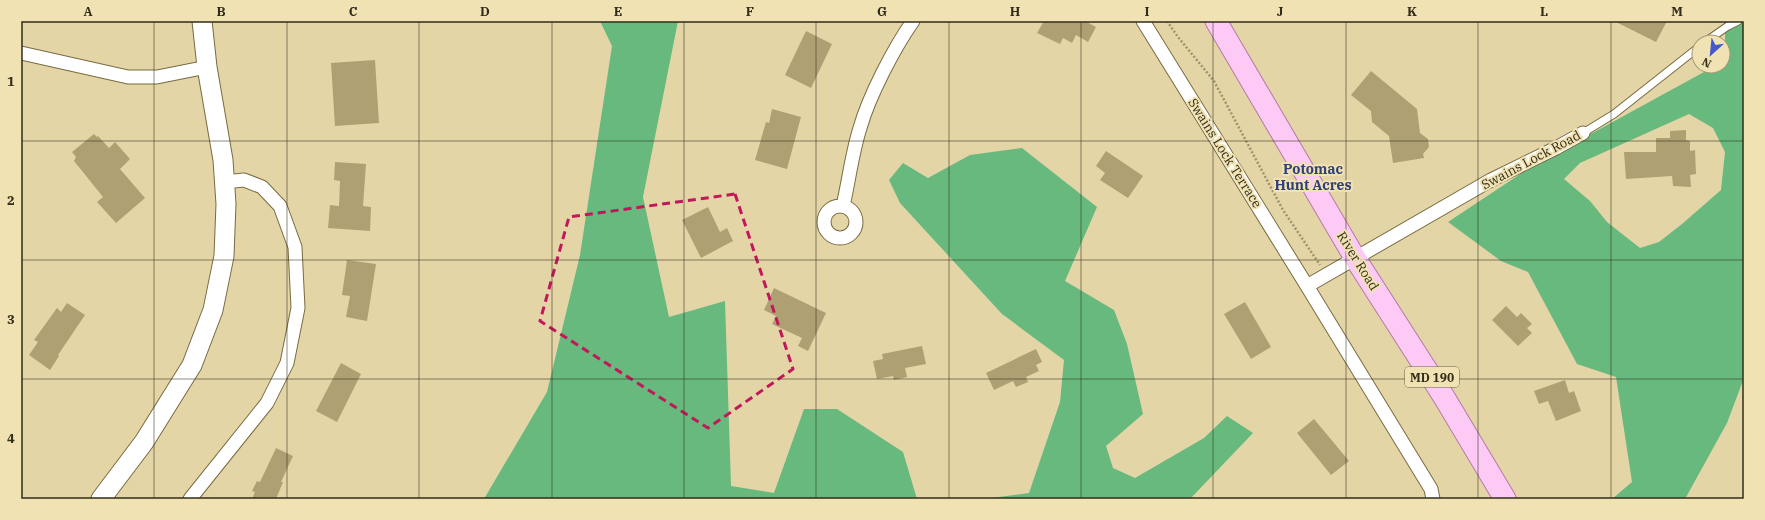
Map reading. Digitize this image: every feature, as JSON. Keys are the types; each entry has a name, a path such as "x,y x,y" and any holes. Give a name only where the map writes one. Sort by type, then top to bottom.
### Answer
{"main road":[{"path":"101,499 144,442 192,365 213,310 224,256 226,204 223,160 207,67 202,21"},
{"name":"River Road","path":"1216,21 1355,258 1444,397 1504,499"}],"street":[{"path":"843,206 860,128 876,88 905,32 913,21"},
{"name":"Swains Lock Terrace","path":"1143,21 1308,286 1431,489 1434,499"},
{"path":"21,53 128,77 157,77 207,67"},
{"name":"Swains Lock Road","path":"1355,258 1491,180 1583,133"},
{"path":"190,499 268,403 287,363 298,308 295,247 280,206 262,187 244,180 224,182"},
{"path":"1308,286 1355,258"}],"lane":[{"path":"1716,34 1738,21"},
{"name":"Swains Lock Road","path":"1583,133 1614,114 1691,53"}],"path":[{"path":"1167,21 1178,38 1214,81 1280,204 1326,275"}],"highlighted area":[{"path":"735,194 793,369 708,428 540,321 569,217"}],"green space":[{"path":"600,21 678,21 643,197 669,317 725,301 731,486 774,493 804,409 837,409 903,452 917,499 484,499 547,392 580,255 612,46"},
{"path":"1725,21 1744,21 1744,378 1727,423 1685,499 1612,499 1632,482 1616,377 1577,364 1528,272 1501,261 1448,222 1534,165 1700,74 1731,74 1731,34 1725,34","holes":["1689,114 1713,128 1725,152 1721,190 1659,242 1640,248 1607,222 1590,201 1564,179 1580,163"]},
{"path":"1022,148 1097,207 1065,281 1114,310 1127,344 1143,414 1106,446 1113,468 1135,478 1204,438 1227,416 1253,433 1190,499 983,499 1029,493 1060,402 1064,360 1002,314 900,203 889,180 903,163 928,178 970,155"}],"building":[{"path":"1044,21 1085,21 1096,27 1088,42 1076,35 1072,43 1063,38 1060,44 1037,33"},
{"path":"1614,21 1667,21 1656,42"},
{"path":"806,31 832,44 811,88 785,75"},
{"path":"375,60 379,123 335,126 331,63"},
{"path":"1371,71 1417,109 1420,133 1428,139 1429,147 1423,154 1424,158 1393,163 1389,136 1372,122 1371,111 1351,95"},
{"path":"772,109 801,117 787,169 755,160 766,122 769,123"},
{"path":"1686,130 1686,140 1690,141 1690,151 1695,150 1696,174 1690,175 1691,187 1673,186 1672,176 1626,179 1624,152 1656,152 1656,138 1670,138 1670,131"},
{"path":"94,134 97,137 98,136 109,148 115,142 130,159 120,169 145,198 116,223 97,202 103,197 74,161 76,157 72,152"},
{"path":"1106,151 1143,176 1128,198 1100,180 1105,173 1096,166"},
{"path":"335,162 366,164 363,206 371,207 370,231 328,228 330,205 339,206 340,181 334,180"},
{"path":"708,207 720,232 727,228 733,241 701,258 682,220"},
{"path":"347,260 376,264 367,321 346,317 350,296 342,295"},
{"path":"774,288 826,313 808,351 798,346 802,338 772,324 776,316 764,310"},
{"path":"1245,302 1271,347 1251,359 1224,314"},
{"path":"67,303 85,315 58,355 59,356 50,370 29,355 38,342 34,340 57,308 61,312"},
{"path":"1506,306 1517,317 1521,313 1532,324 1527,328 1532,333 1518,346 1492,320"},
{"path":"922,346 926,364 905,368 907,377 894,380 893,376 877,379 873,361 883,359 882,354"},
{"path":"1036,349 1042,362 1036,365 1039,371 1026,377 1028,382 1016,387 1013,381 994,390 986,373"},
{"path":"341,363 361,374 337,422 316,411"},
{"path":"1565,380 1569,393 1574,391 1581,411 1556,421 1548,401 1539,404 1534,391"},
{"path":"1314,419 1349,461 1331,475 1297,433"},
{"path":"276,448 293,456 281,482 283,482 276,499 252,499 255,492 252,491 257,481 260,482"}],"district":[{"name":"Potomac Hunt Acres","path":"1313,178"}]}
